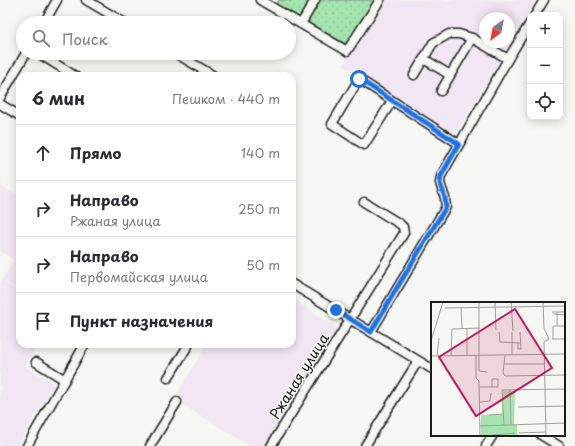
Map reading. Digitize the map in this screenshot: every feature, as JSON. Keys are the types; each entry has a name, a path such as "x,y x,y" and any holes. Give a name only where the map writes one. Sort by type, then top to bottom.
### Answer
{"street":[{"path":"48,16 57,0"},
{"path":"86,0 113,16"},
{"path":"260,0 287,16"},
{"path":"301,24 315,0"},
{"path":"296,21 347,51 380,0"},
{"path":"537,12 544,0"},
{"path":"371,332 446,207 445,198 440,183 441,176 527,28"},
{"path":"414,74 433,43 449,34 459,34 472,38 508,59"},
{"path":"441,91 472,38"},
{"path":"424,59 450,75"},
{"path":"0,98 22,60"},
{"path":"49,60 69,72"},
{"path":"188,60 207,72"},
{"path":"392,101 364,145 332,124 359,79 459,144"},
{"path":"0,104 16,114"},
{"name":"Ржаная улица","path":"271,446 404,233 400,224 364,202"},
{"path":"296,286 431,368"},
{"path":"27,446 83,348"},
{"path":"168,378 187,348"},
{"path":"364,446 418,361"},
{"path":"36,362 65,380"},
{"path":"150,446 177,402"},
{"path":"486,446 491,436"},
{"path":"543,436 560,446"}],"shaded area":[{"path":"384,0 536,0 529,12 527,12 527,15 515,35 515,12 479,12 479,48 507,48 453,138 343,65"},
{"path":"0,185 16,195 16,288 2,280 14,260 0,251"},
{"path":"2,280 16,289 16,348 36,348 25,366 55,384 17,446 0,446 0,284"},
{"path":"296,302 341,330 269,446 250,446 174,399 205,348 296,348"}],"green space":[{"path":"279,0 376,0 346,44 276,4"}],"route":[{"path":"336,310 371,332 446,207 445,198 440,183 441,176 459,144 432,128 359,79"}]}
